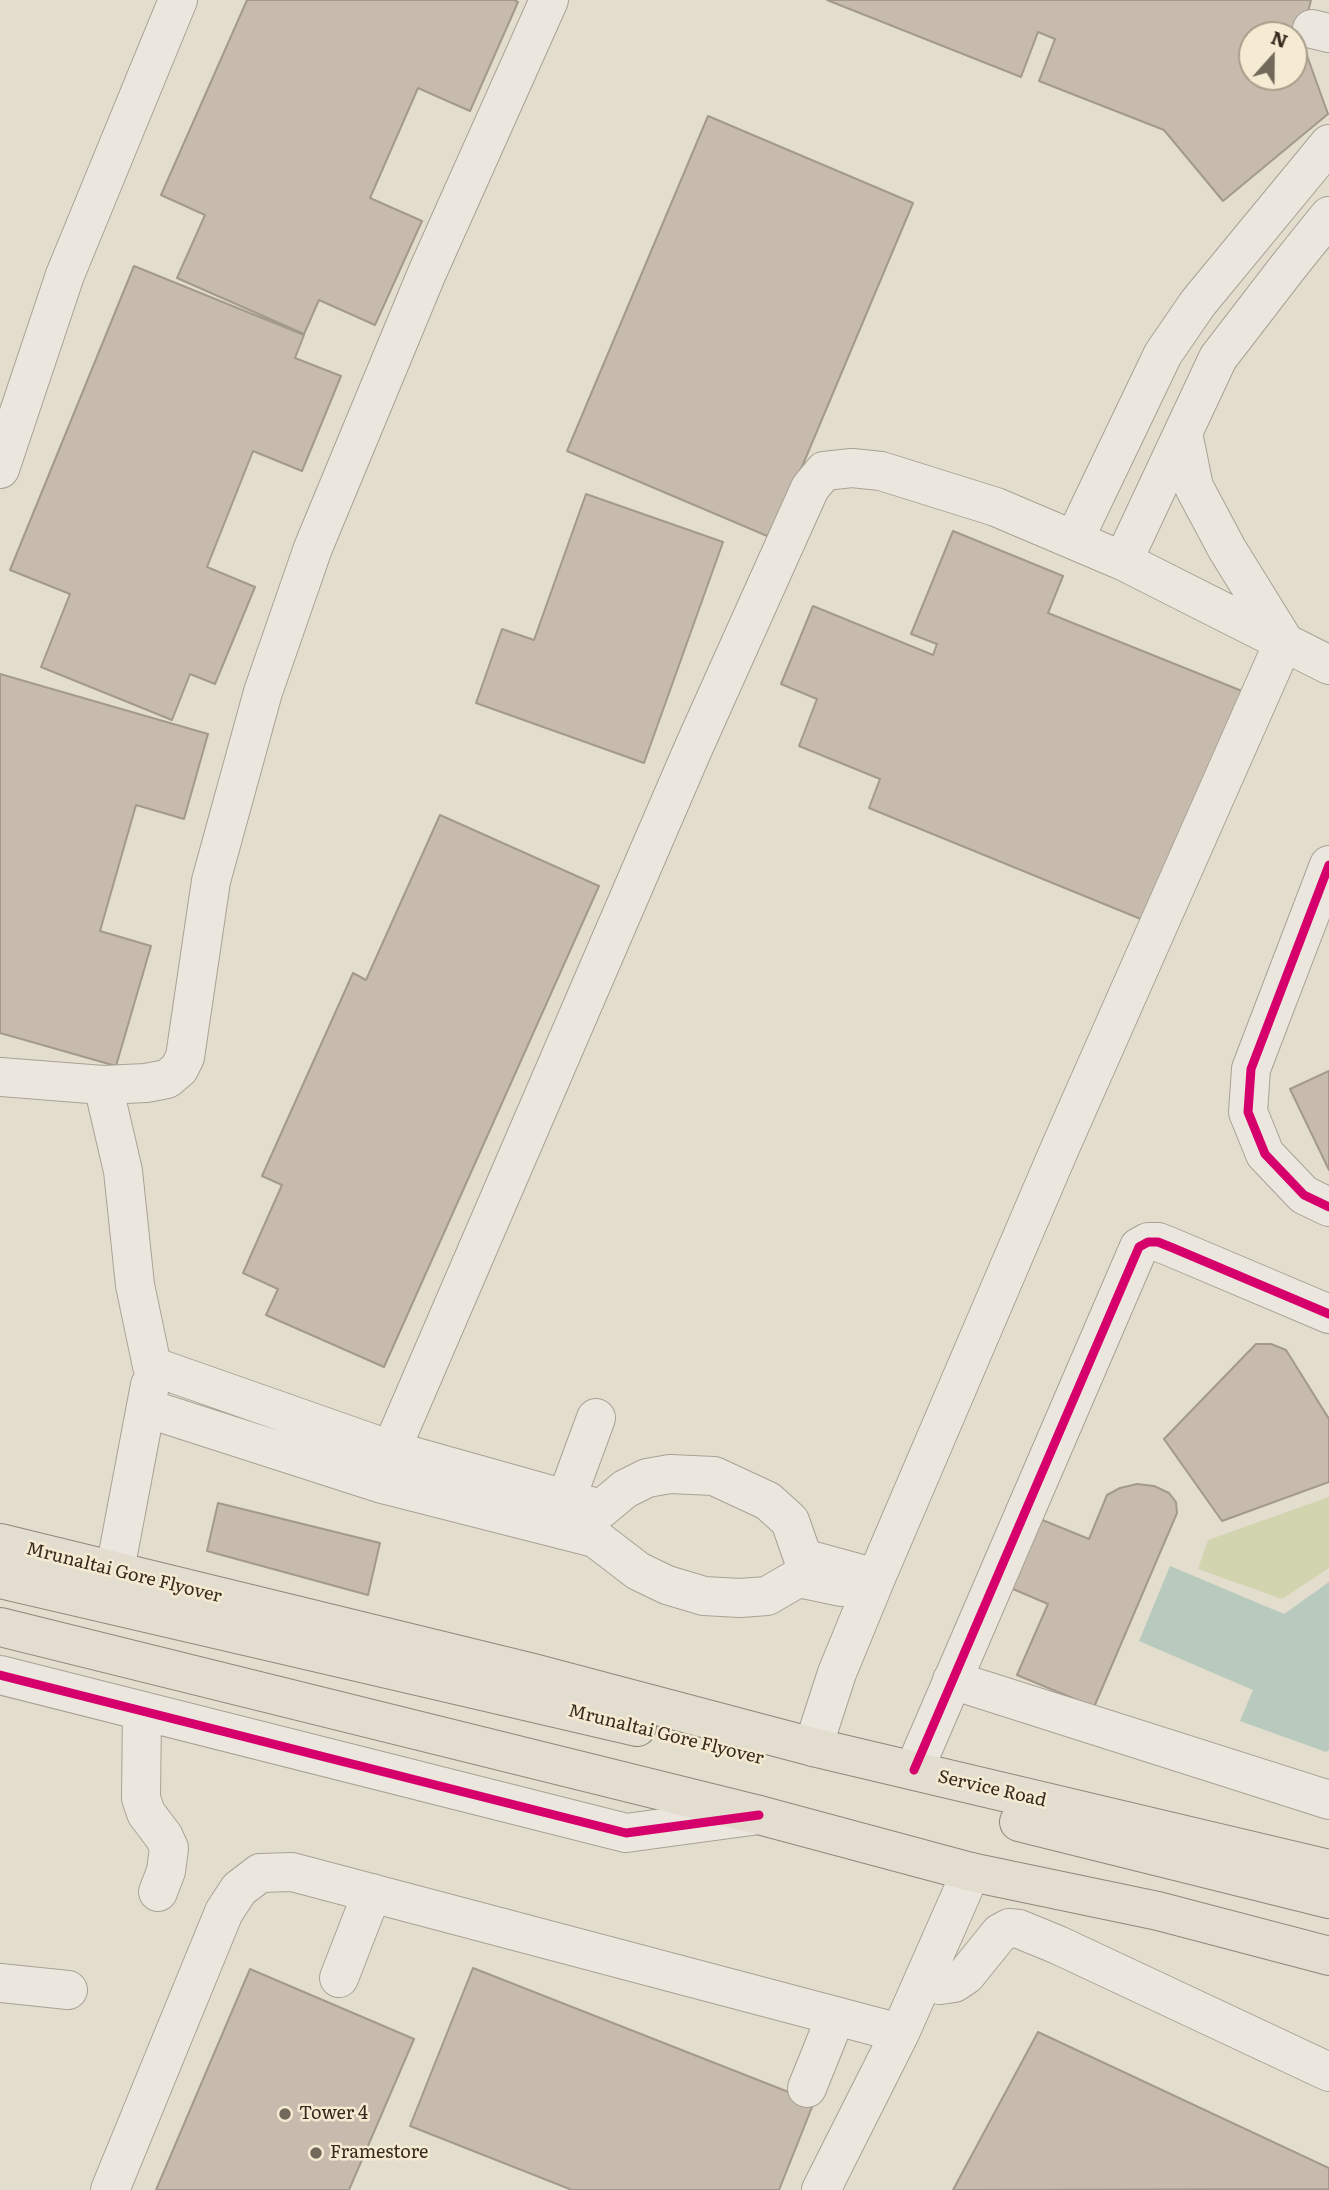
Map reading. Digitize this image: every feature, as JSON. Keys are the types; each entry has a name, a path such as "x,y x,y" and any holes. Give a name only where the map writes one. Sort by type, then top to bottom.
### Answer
{"main road":[{"name":"Mrunaltai Gore Flyover","path":"0,1543 105,1560 533,1673"},
{"name":"Mrunaltai Gore Flyover","path":"0,1579 603,1719 1329,1899"},
{"path":"0,1627 759,1815 971,1872 1158,1911 1329,1956"},
{"name":"Service Road","path":"533,1673 813,1746 1329,1869"}],"street":[{"path":"0,469 18,365 65,275 178,0"},
{"path":"0,1077 103,1084 146,1083 167,1079 179,1069 185,1057 211,881 263,692 313,548 427,273 549,0"},
{"path":"1074,540 1163,354 1198,303 1329,144"},
{"path":"1123,561 1218,358 1329,216"},
{"path":"1252,236 1288,267"},
{"path":"1183,433 1194,487 1227,549 1284,641"},
{"path":"385,1467 693,749 810,488 824,471 852,467 881,471 996,507 1123,561 1327,660"},
{"path":"813,1746 837,1673 1065,1137 1284,641"},
{"path":"1329,865 1251,1069 1248,1112 1265,1154 1304,1195 1329,1207"},
{"path":"0,1525 105,1560 146,1408 152,1366 135,1285 123,1171 103,1084"},
{"path":"914,1770 1139,1247 1148,1242 1166,1245 1329,1314"},
{"path":"152,1366 385,1467"},
{"path":"146,1408 580,1518 638,1571 667,1586 704,1596 767,1596 800,1568"},
{"path":"580,1518 596,1418"},
{"path":"580,1518 647,1478 670,1474 714,1476 768,1501 790,1521 800,1568"},
{"path":"800,1568 874,1586"},
{"path":"0,1675 626,1833 759,1815"},
{"path":"952,1680 1329,1800"},
{"path":"142,1712 141,1798 146,1813 169,1848 166,1871 158,1892"},
{"path":"110,2190 224,1912 239,1889 260,1873 292,1872 900,2033"},
{"path":"821,2190 900,2033 971,1872"},
{"path":"339,1978 372,1893"},
{"path":"924,1980 940,1985 954,1983 966,1975 1000,1933 1009,1928 1019,1929 1329,2072"},
{"path":"0,1983 68,1990"},
{"path":"807,2088 836,2016"}],"green space":[{"path":"1329,1497 1329,1568 1282,1599 1198,1569 1208,1540"}],"shaded area":[{"path":"1170,1566 1284,1614 1329,1582 1329,1750 1326,1752 1240,1721 1253,1690 1139,1641"}],"building":[{"path":"247,0 518,2 470,111 418,88 370,198 422,221 375,325 319,300 304,334 177,278 205,215 161,195"},
{"path":"827,0 1311,0 1306,21 1238,21 1238,91 1308,91 1308,58 1328,114 1223,201 1164,130 1039,81 1055,39 1038,32 1021,77"},
{"path":"708,116 913,203 772,538 567,451"},
{"path":"134,266 304,335 295,358 341,376 302,471 253,451 207,567 255,587 215,684 190,674 172,720 41,667 70,594 10,570"},
{"path":"586,494 723,542 644,763 476,703 502,629 534,640"},
{"path":"953,531 1063,576 1048,613 1247,693 1153,924 869,808 880,779 799,746 817,699 781,684 813,606 933,655 937,644 911,634"},
{"path":"0,674 208,734 184,819 136,805 100,931 151,946 116,1066 0,1033"},
{"path":"440,815 599,886 384,1367 266,1315 278,1289 243,1273 282,1185 262,1176 353,973 366,980"},
{"path":"1329,1071 1329,1170 1290,1089"},
{"path":"1256,1344 1271,1344 1286,1350 1329,1419 1329,1482 1222,1521 1164,1439"},
{"path":"1137,1484 1154,1486 1169,1493 1176,1502 1177,1513 1094,1707 1017,1675 1048,1604 1006,1586 1035,1517 1089,1539 1107,1495"},
{"path":"218,1503 380,1543 368,1595 207,1551"},
{"path":"473,1968 814,2102 779,2190 572,2190 410,2126"},
{"name":"Tower 4","path":"250,1969 414,2039 349,2190 156,2190"},
{"path":"1038,2032 1329,2168 1329,2189 953,2190"}],"cycle path":[{"path":"1329,865 1251,1069 1248,1112 1265,1154 1304,1195 1329,1207"},
{"path":"914,1770 1139,1247 1148,1242 1158,1242 1329,1314"},
{"path":"0,1675 626,1833 759,1815"}],"place":[{"name":"Tower 4","path":"285,2114"},
{"name":"Framestore","path":"316,2153"}]}
